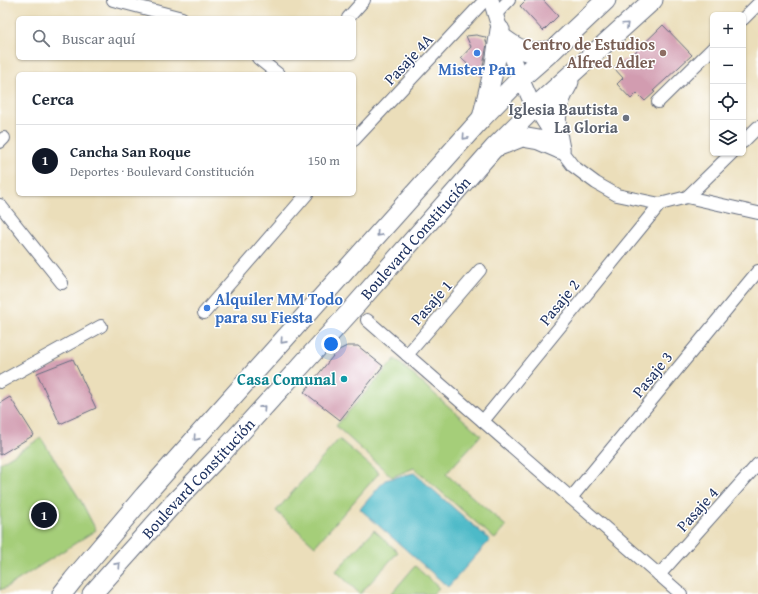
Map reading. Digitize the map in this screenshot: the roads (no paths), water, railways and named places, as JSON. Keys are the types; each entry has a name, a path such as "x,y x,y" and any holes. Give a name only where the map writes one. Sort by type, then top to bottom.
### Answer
{"highway":[{"name":"Boulevard Constitución","path":"62,594 149,490 481,119 520,78 553,50 606,0"},
{"name":"Boulevard Constitución","path":"92,594 332,331 494,148 534,108 653,0"},
{"path":"500,28 517,48 535,53 553,50"},
{"path":"481,119 495,64 500,28"},
{"path":"560,149 556,128 557,109 560,97 575,72"},
{"path":"494,148 522,137 539,140 560,149"}],"street":[{"path":"113,0 174,16"},
{"path":"350,16 364,0"},
{"name":"Pasaje 4A","path":"356,137 485,0"},
{"path":"490,0 520,78 534,108 560,149 573,166 596,183 617,195 660,204 687,196 729,156"},
{"path":"500,28 509,0"},
{"path":"746,16 758,4"},
{"path":"658,102 710,51"},
{"path":"260,60 276,72"},
{"path":"746,139 758,127"},
{"path":"204,313 305,196"},
{"path":"687,196 758,213"},
{"name":"Pasaje 2","path":"483,421 660,204"},
{"path":"0,205 62,283"},
{"name":"Pasaje 1","path":"407,354 480,270"},
{"name":"Pasaje 3","path":"571,498 758,271"},
{"path":"368,320 681,594"},
{"path":"0,382 101,326"},
{"name":"Pasaje 4","path":"659,575 758,464"}],"water":[{"path":"414,473 490,540 448,587 360,509 385,480"}],"place":[{"name":"Mister Pan","path":"477,53"},
{"name":"Centro de Estudios Alfred Adler","path":"663,53"},
{"name":"Iglesia Bautista La Gloria","path":"626,118"},
{"name":"Alquiler MM Todo para su Fiesta","path":"207,308"},
{"name":"Casa Comunal","path":"344,379"},
{"name":"Cancha San Roque","path":"44,515"}]}
